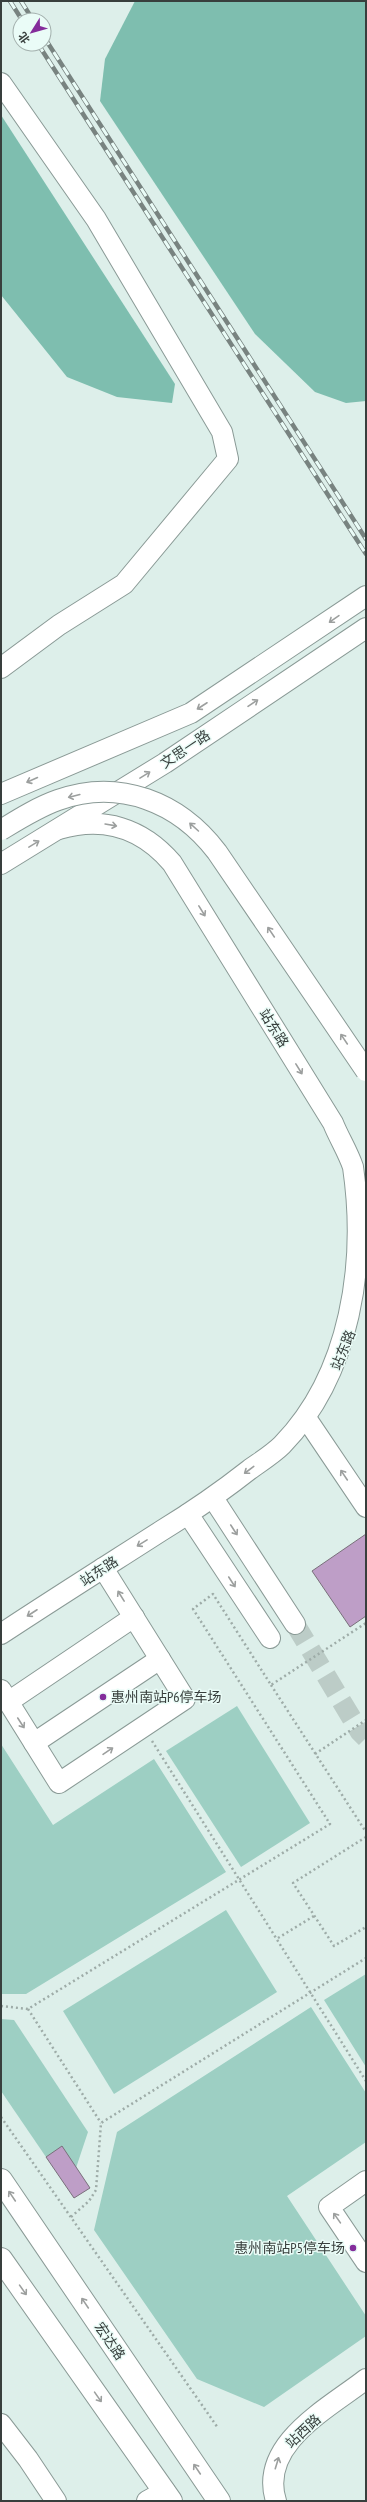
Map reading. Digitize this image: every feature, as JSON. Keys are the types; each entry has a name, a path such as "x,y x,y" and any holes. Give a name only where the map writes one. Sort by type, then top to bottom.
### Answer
{"main road":[{"name":"宏达路","path":"1,2180 219,2501"},
{"path":"1,2258 161,2498"}],"street":[{"path":"1,83 96,219 222,432 228,459 124,584 59,625 1,668"},
{"name":"文思一路","path":"1,794 191,713 366,596"},
{"name":"文思一路","path":"1,864 165,763 366,628"},
{"path":"1,830 57,800 93,792 130,794 158,803 179,814 206,838 217,852 366,1071"},
{"name":"站东路","path":"1,1634 213,1498 280,1446 306,1418 328,1386 349,1340 361,1291 364,1235 360,1191 353,1167 333,1123 191,892 162,852 139,834 112,825 85,823 59,829"},
{"path":"306,1418 366,1507"},
{"path":"213,1498 295,1624"},
{"path":"188,1514 270,1638"},
{"path":"103,1568 134,1617 185,1699 59,1783 4,1696 134,1617"},
{"path":"34,1743 160,1659"},
{"path":"366,2181 329,2207 359,2235 366,2262"},
{"name":"站西路","path":"276,2501 274,2476 276,2465 285,2445 300,2430 366,2379"},
{"path":"1,2424 28,2459 56,2501"}],"path":[{"path":"1,2006 28,2009 241,1880 330,1824 193,1609 213,1594 366,1832"},
{"path":"271,1685 366,1623"},
{"path":"315,1754 366,1720"},
{"path":"143,1728 278,1938 366,2081"},
{"path":"366,1837 293,1883 334,1946 366,1927"},
{"path":"278,1938 314,1916"},
{"path":"101,2123 310,1991 366,1958"},
{"path":"28,2009 101,2123 96,2190 90,2201 71,2217"},
{"path":"1,2117 218,2428"}],"green space":[{"path":"135,1 366,1 366,401 346,403 315,392 255,334 100,101 105,59"},
{"path":"1,115 175,384 172,403 117,397 67,377 1,295"},
{"path":"237,1706 310,1823 241,1867 166,1751"},
{"path":"1,1744 53,1825 154,1759 226,1872 26,1994 1,1994"},
{"path":"226,1910 277,1992 114,2094 63,2011"},
{"path":"366,1974 366,2067 324,2000"},
{"path":"311,2007 366,2093 366,2142 287,2196 366,2316 366,2336 264,2407 197,2379 94,2230 117,2132"},
{"path":"1,2019 14,2020 88,2132 76,2168 46,2157 1,2091"}],"building":[{"path":"366,1534 366,1616 350,1627 312,1571"},
{"path":"62,2146 90,2188 74,2198 46,2157"}],"tunnel":[{"path":"295,1624 360,1732 366,1738"}],"railway":[{"path":"10,1 17,12"},
{"path":"21,1 28,12"},
{"path":"52,49 366,539"},
{"path":"43,52 366,554"}],"place":[{"name":"惠州南站P6停车场","path":"103,1697"},
{"name":"惠州南站P5停车场","path":"353,2248"}]}
